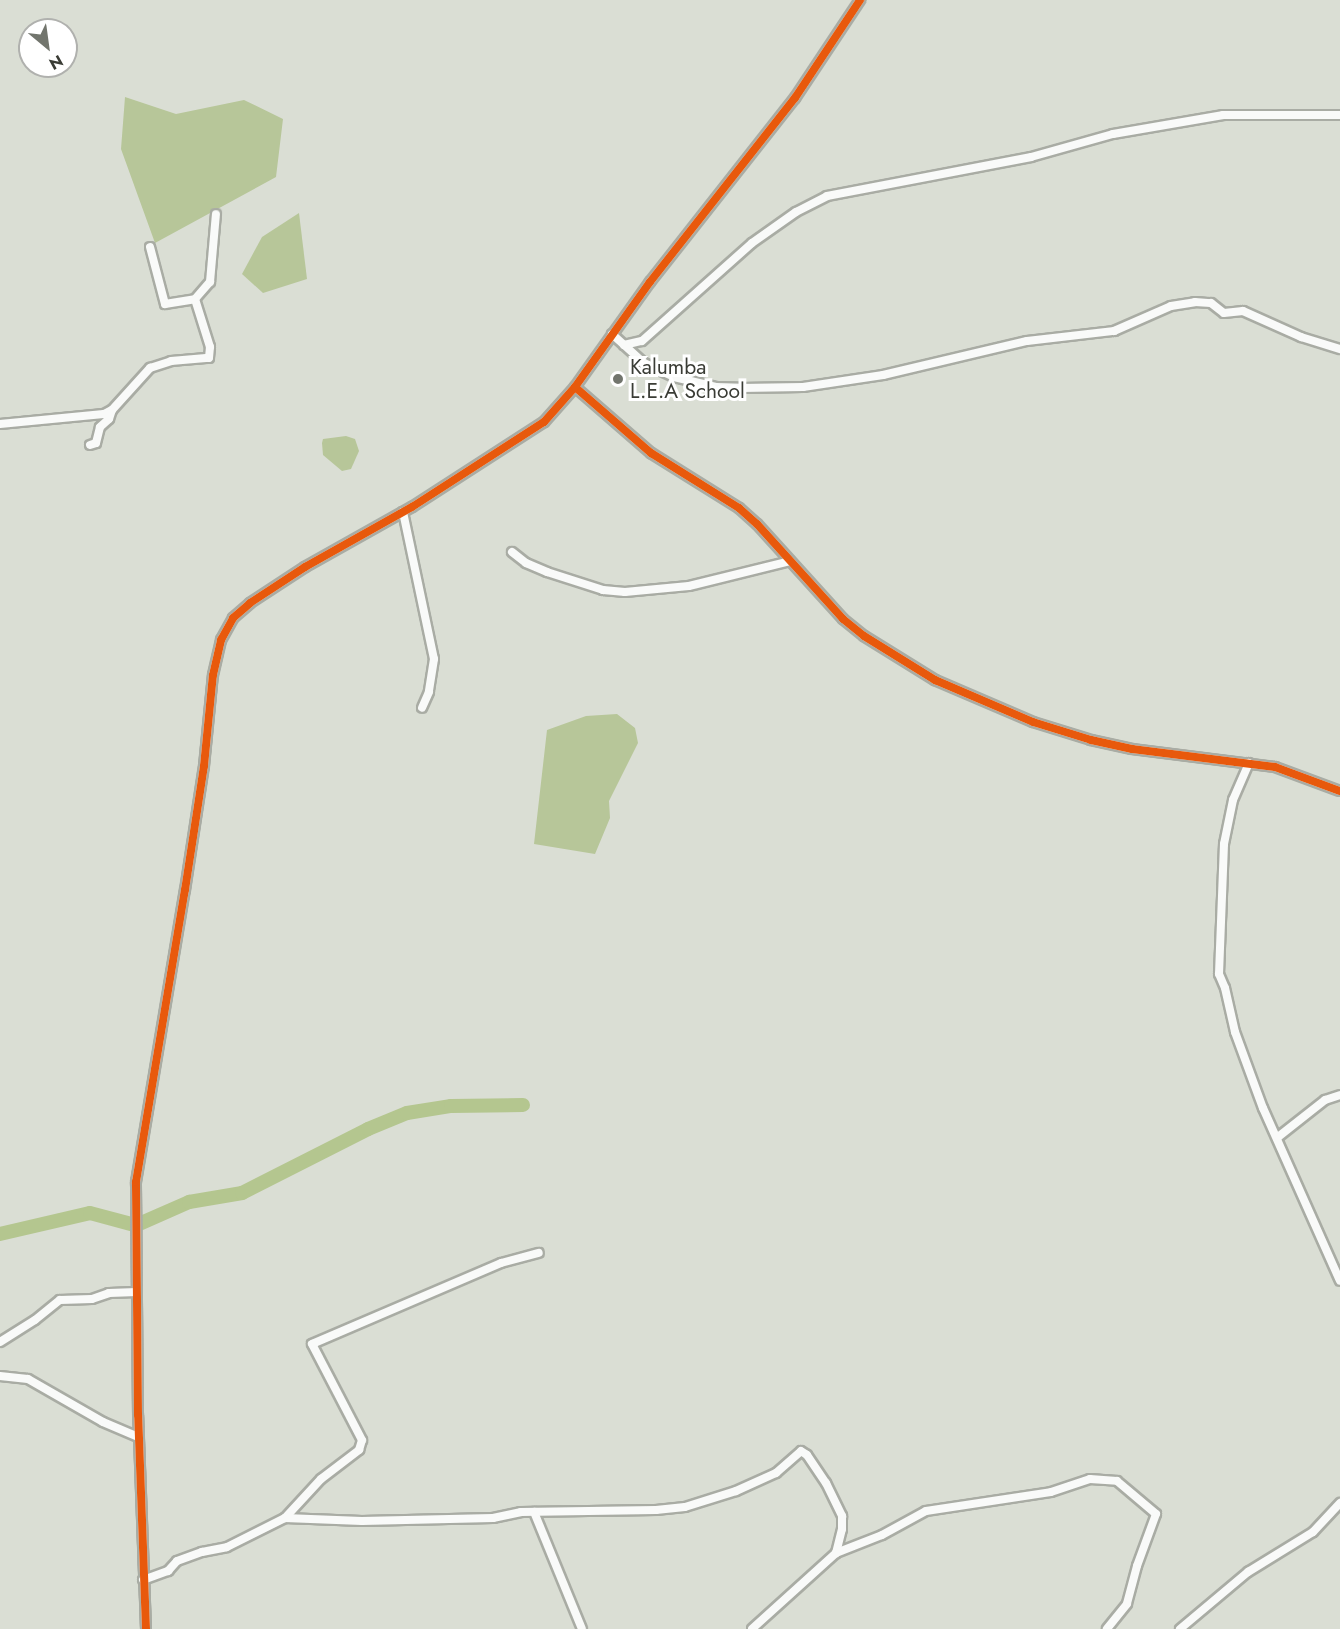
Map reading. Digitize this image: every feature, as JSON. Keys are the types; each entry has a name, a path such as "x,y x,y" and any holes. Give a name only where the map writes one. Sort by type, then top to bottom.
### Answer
{"street":[{"path":"146,1629 139,1437 135,1208 138,1158 159,1052 185,890 204,766 213,675 221,640 233,618 250,603 305,567 403,512 529,434 544,422 574,387 612,334 795,98 860,0"},
{"path":"624,345 642,341 752,243 796,212 827,196 1031,157 1113,135 1223,115 1340,115"},
{"path":"150,247 165,304 195,299 210,282 216,214"},
{"path":"0,424 104,414 112,410 150,368 171,361 208,358 210,347 195,299"},
{"path":"612,334 644,363 695,383 716,387 803,387 883,375 1027,341 1114,330 1171,306 1195,302 1211,303 1224,313 1243,311 1301,337 1340,349"},
{"path":"574,387 651,453 739,508 843,619 904,663 935,680 1033,722 1091,740 1132,749 1285,769 1340,791"},
{"path":"90,445 96,443 100,427 109,419 112,410"},
{"path":"403,512 434,659 429,692 422,708"},
{"path":"512,552 526,563 547,572 592,587 626,592 689,586 790,561"},
{"path":"1249,763 1233,800 1224,844 1220,896 1222,921 1218,959 1219,974 1237,1039 1263,1108 1278,1137 1297,1187 1340,1281"},
{"path":"1278,1137 1325,1100 1340,1095"},
{"path":"143,1580 168,1571 177,1561 202,1552 227,1547 285,1518 321,1479 362,1446 362,1440 312,1344 501,1263 539,1253"},
{"path":"0,1342 35,1320 60,1300 92,1299 109,1293 137,1292"},
{"path":"0,1376 28,1379 103,1422 139,1437"},
{"path":"285,1518 362,1521 481,1519 534,1512 656,1510 686,1507 736,1491 776,1473 801,1451 807,1455 826,1483 842,1516 842,1530 836,1552"},
{"path":"752,1629 836,1552 882,1534 926,1511 1051,1492 1090,1479 1117,1481 1156,1514 1137,1566 1127,1604 1107,1629"},
{"path":"1180,1629 1248,1572 1313,1532 1340,1503"},
{"path":"534,1512 582,1629"}],"green space":[{"path":"125,97 176,114 244,100 283,119 276,177 155,243 121,149"},
{"path":"299,213 307,279 263,293 242,274 262,237"},
{"path":"346,436 355,439 359,451 351,469 342,471 323,455 322,443 323,439"},
{"path":"617,714 635,728 638,743 609,801 610,818 595,854 534,844 547,730 586,716"}],"waterway":[{"path":"139,1224 189,1202 242,1193 368,1129 407,1113 451,1106 523,1105"},
{"path":"0,1234 90,1213 131,1224"}],"cycle path":[{"path":"146,1629 138,1415 136,1182 185,890 204,766 213,675 221,640 233,618 250,603 305,567 412,507 544,422 575,387 650,282 795,98 860,0"},
{"path":"575,387 651,453 739,508 757,524 843,619 864,636 935,680 1033,722 1091,740 1132,749 1275,767 1340,791"}],"place":[{"name":"Kalumba L.E.A School","path":"618,379"}]}
